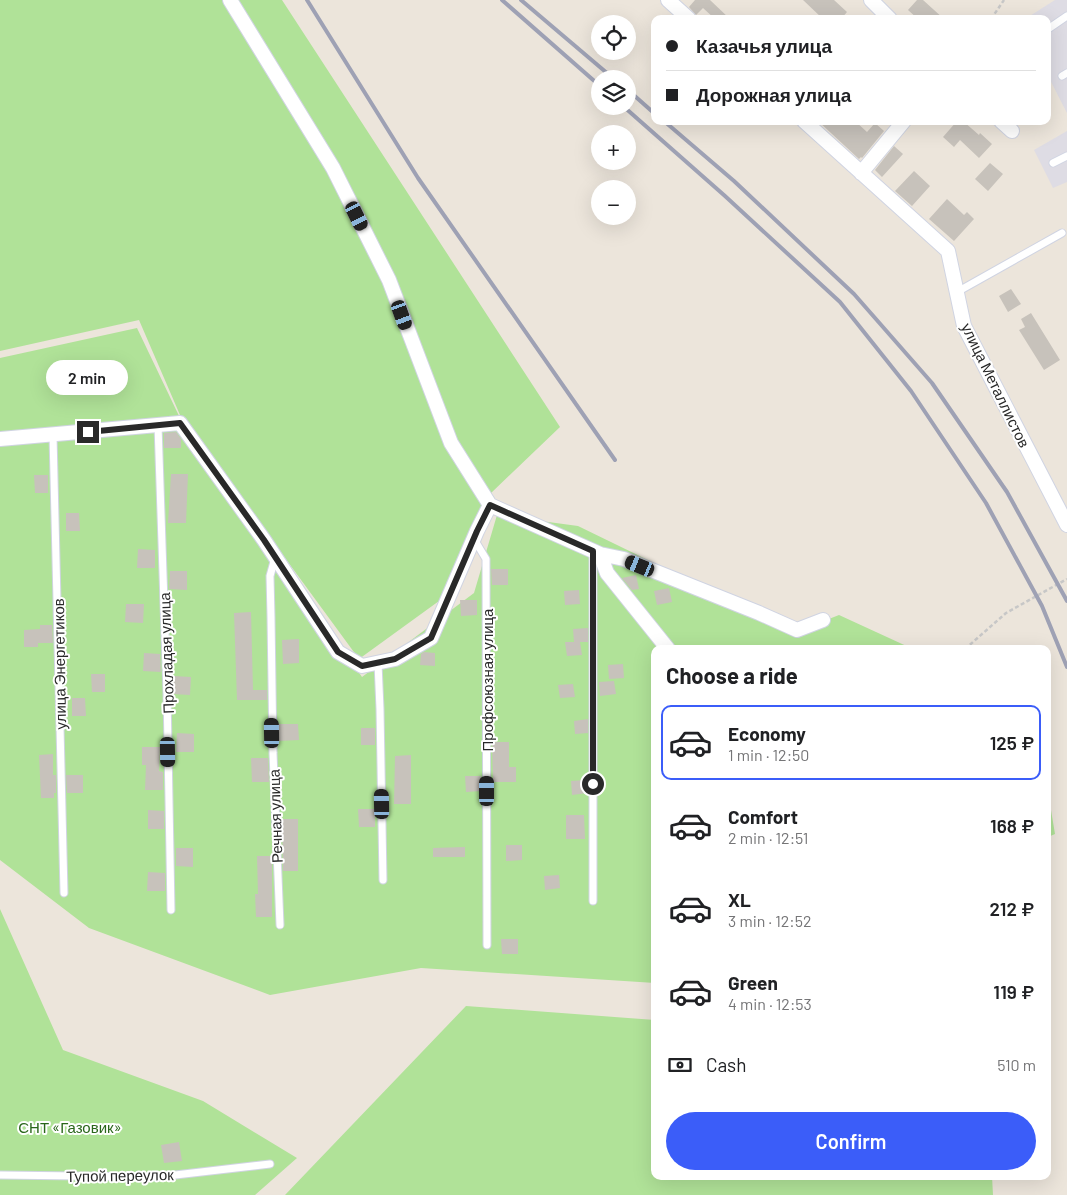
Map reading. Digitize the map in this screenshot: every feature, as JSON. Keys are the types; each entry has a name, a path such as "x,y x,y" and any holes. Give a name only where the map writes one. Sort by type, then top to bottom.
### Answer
{"street":[{"path":"230,0 333,168 389,280 451,443 490,505 597,553 624,559 798,630 823,620"},
{"path":"668,0 685,15"},
{"path":"870,0 886,15"},
{"name":"улица Металлистов","path":"808,125 948,251 964,326 1067,525"},
{"path":"861,173 901,125"},
{"path":"1005,125 1012,131"},
{"path":"0,439 180,423 276,558 338,652 362,666 395,659 431,638 490,505"},
{"path":"597,553 607,573 665,645"}],"lane":[{"path":"1051,27 1067,16"},
{"path":"1054,163 1067,156"},
{"path":"957,292 1062,233"},
{"name":"Прохладая улица","path":"158,425 168,692 171,910"},
{"name":"улица Энергетиков","path":"53,435 64,893"},
{"name":"Профсоюзная улица","path":"474,539 486,559 488,945"},
{"path":"593,901 597,553"},
{"name":"Речная улица","path":"276,558 270,576 273,753 280,925"},
{"path":"378,663 382,880"},
{"name":"Тупой переулок","path":"0,1175 158,1177 270,1164"}],"path":[{"path":"994,15 1004,0"},
{"path":"970,645 1006,613 1067,579"}],"shaded area":[{"path":"1055,0 1067,0 1067,113 1051,82 1051,15 1031,15"},
{"path":"1067,131 1067,182 1053,188 1034,150"}],"green space":[{"path":"0,0 282,0 560,427 490,494 439,601 359,659 180,415 139,320 0,351"},
{"path":"137,328 180,418 362,677 474,593 497,515 578,526 796,632 839,615 904,645 651,645 651,983 421,968 270,995 89,928 0,860 0,358"},
{"path":"1051,810 1055,834 1051,836"},
{"name":"СНТ «Газовик»","path":"0,909 63,1050 203,1101 297,1158 255,1195 0,1195"},
{"path":"466,1006 651,1020 651,1180 992,1180 993,1195 285,1195"}],"building":[{"path":"695,0 710,0 726,15 711,15 703,8 696,15 689,7"},
{"path":"803,0 834,0 847,12 844,15 819,15"},
{"path":"917,0 923,0 940,15 914,15 908,10"},
{"path":"822,125 859,125 867,132 873,125 877,125 884,131 862,158 859,159"},
{"path":"954,125 968,125 992,144 979,158 960,140 954,147 943,137"},
{"path":"894,146 903,154 882,177 875,170"},
{"path":"990,163 1003,174 988,191 975,179"},
{"path":"914,171 930,186 912,206 895,191"},
{"path":"947,199 964,215 967,212 974,219 954,241 929,219"},
{"path":"1011,289 1021,304 1008,312 999,296"},
{"path":"1031,313 1060,360 1044,370 1019,330 1025,327 1021,319"},
{"path":"176,432 181,439 181,448 164,448 164,433"},
{"path":"171,474 188,474 186,523 168,523"},
{"path":"34,475 48,475 48,493 35,493"},
{"path":"66,513 79,513 80,531 66,531"},
{"path":"138,549 155,550 155,568 137,568"},
{"path":"491,569 508,569 508,585 492,585"},
{"path":"170,571 187,571 187,590 169,589"},
{"path":"636,575 639,589 632,590 622,578"},
{"path":"669,588 672,602 657,605 654,591"},
{"path":"579,590 580,604 565,605 564,591"},
{"path":"460,600 477,600 477,615 461,616"},
{"path":"126,604 144,604 143,623 125,622"},
{"path":"251,612 253,690 267,690 267,700 237,700 234,613"},
{"path":"40,625 52,625 53,643 38,643 38,647 24,647 24,630 40,629"},
{"path":"588,628 588,642 580,642 582,655 567,656 565,642 574,642 573,629"},
{"path":"299,639 299,663 283,664 282,640"},
{"path":"424,652 435,653 435,666 420,665 421,654"},
{"path":"144,653 160,654 161,672 143,671"},
{"path":"623,664 624,678 609,679 608,665"},
{"path":"91,674 105,674 105,692 92,692"},
{"path":"173,676 191,677 190,695 172,694"},
{"path":"614,681 616,694 600,696 599,682"},
{"path":"573,684 575,697 560,698 558,685"},
{"path":"72,698 85,698 86,716 72,716"},
{"path":"588,719 588,733 575,734 574,721"},
{"path":"278,724 298,724 299,740 278,741"},
{"path":"361,728 375,728 375,745 361,745"},
{"path":"177,733 194,734 194,752 176,752"},
{"path":"492,742 509,742 509,767 516,767 516,782 493,782"},
{"path":"142,747 160,747 159,771 163,772 163,790 145,790 146,765 142,765"},
{"path":"53,754 53,775 56,775 56,793 54,793 54,798 41,798 39,755"},
{"path":"411,755 411,804 394,804 395,756"},
{"path":"251,758 268,758 269,782 252,782"},
{"path":"66,775 83,775 83,793 67,793"},
{"path":"465,776 481,776 481,791 466,792"},
{"path":"586,780 587,793 572,795 571,781"},
{"path":"358,809 375,809 375,827 359,827"},
{"path":"148,810 164,811 164,829 148,829"},
{"path":"566,815 584,815 585,839 566,839"},
{"path":"282,819 298,819 298,871 283,871"},
{"path":"506,845 522,845 522,860 506,861"},
{"path":"465,847 465,857 433,857 433,848"},
{"path":"176,848 193,848 193,867 176,866"},
{"path":"257,856 272,856 272,917 256,917 255,894 258,894"},
{"path":"148,872 165,873 165,891 147,891"},
{"path":"559,875 560,888 545,890 544,876"},
{"path":"501,939 518,939 518,954 502,954"},
{"path":"179,1142 182,1161 164,1163 161,1145"}],"railway":[{"path":"307,0 418,178 615,460"},
{"path":"502,0 591,78"},
{"path":"521,0 603,70"},
{"path":"636,97 651,110"},
{"path":"633,115 840,302 911,391 986,503 1042,606 1067,667"},
{"path":"669,125 734,181 854,294 932,383 1007,492 1067,601"}],"route":[{"path":"88,432 180,423 264,540 338,652 362,666 395,659 431,638 490,505 593,551 593,784"}]}
